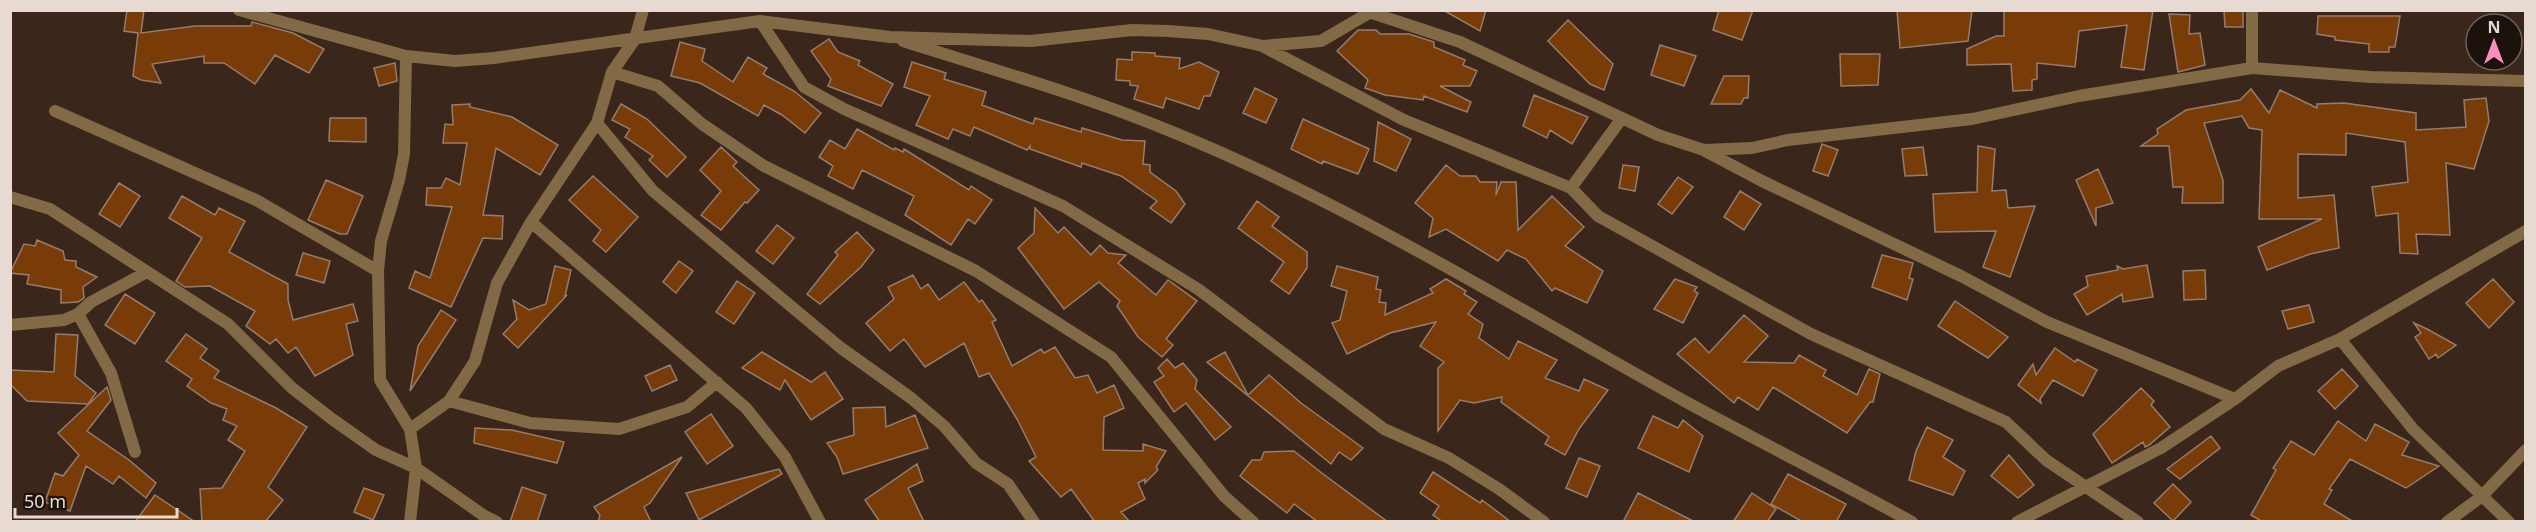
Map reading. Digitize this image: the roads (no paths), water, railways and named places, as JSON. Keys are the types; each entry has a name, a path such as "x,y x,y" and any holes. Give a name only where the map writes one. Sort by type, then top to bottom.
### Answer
{"street":[{"path":"239,10 406,56 455,61 494,58 760,21 890,37 1030,41 1132,30 1208,34 1263,46 1404,120 1571,188 1598,216 1811,334 2006,422 2046,460 2088,486 2138,522"},
{"path":"410,429 449,402 475,361 497,283 531,222 597,123 612,72 635,39 643,10"},
{"path":"2252,10 2252,68"},
{"path":"1263,46 1320,41 1373,12 1460,42 1658,135 1704,150 1762,181 1961,276 2047,322 2235,399"},
{"path":"760,21 804,87 844,109 1063,206 1198,289 1384,429 1449,459 1499,489 1544,522"},
{"path":"890,37 1040,85 1174,132 1302,190 1582,340 1687,402 1912,522"},
{"path":"406,56 404,154 399,180 381,241 378,271 380,380 410,429 416,468 410,522"},
{"path":"1704,150 1752,148 1788,140 1972,119 2079,96 2252,68 2370,77 2526,81"},
{"path":"612,72 658,86 702,124 764,166 976,271 1111,357 1224,496 1252,522"},
{"path":"55,111 256,200 378,271"},
{"path":"1571,188 1622,118"},
{"path":"597,123 653,191 841,348 936,418 976,463 1008,484 1034,522"},
{"path":"10,197 50,209 228,324 292,387 341,425 376,450 416,468 483,515 497,522"},
{"path":"531,222 746,408 785,457 820,522"},
{"path":"2017,522 2161,448 2235,399 2278,366 2340,339 2526,231"},
{"path":"10,325 55,323 78,314 91,302 147,272"},
{"path":"78,314 111,373 135,452"},
{"path":"2340,339 2413,429 2509,522"},
{"path":"449,402 530,423 619,429 687,406 717,382"},
{"path":"2448,522 2481,497 2526,450"}]}
